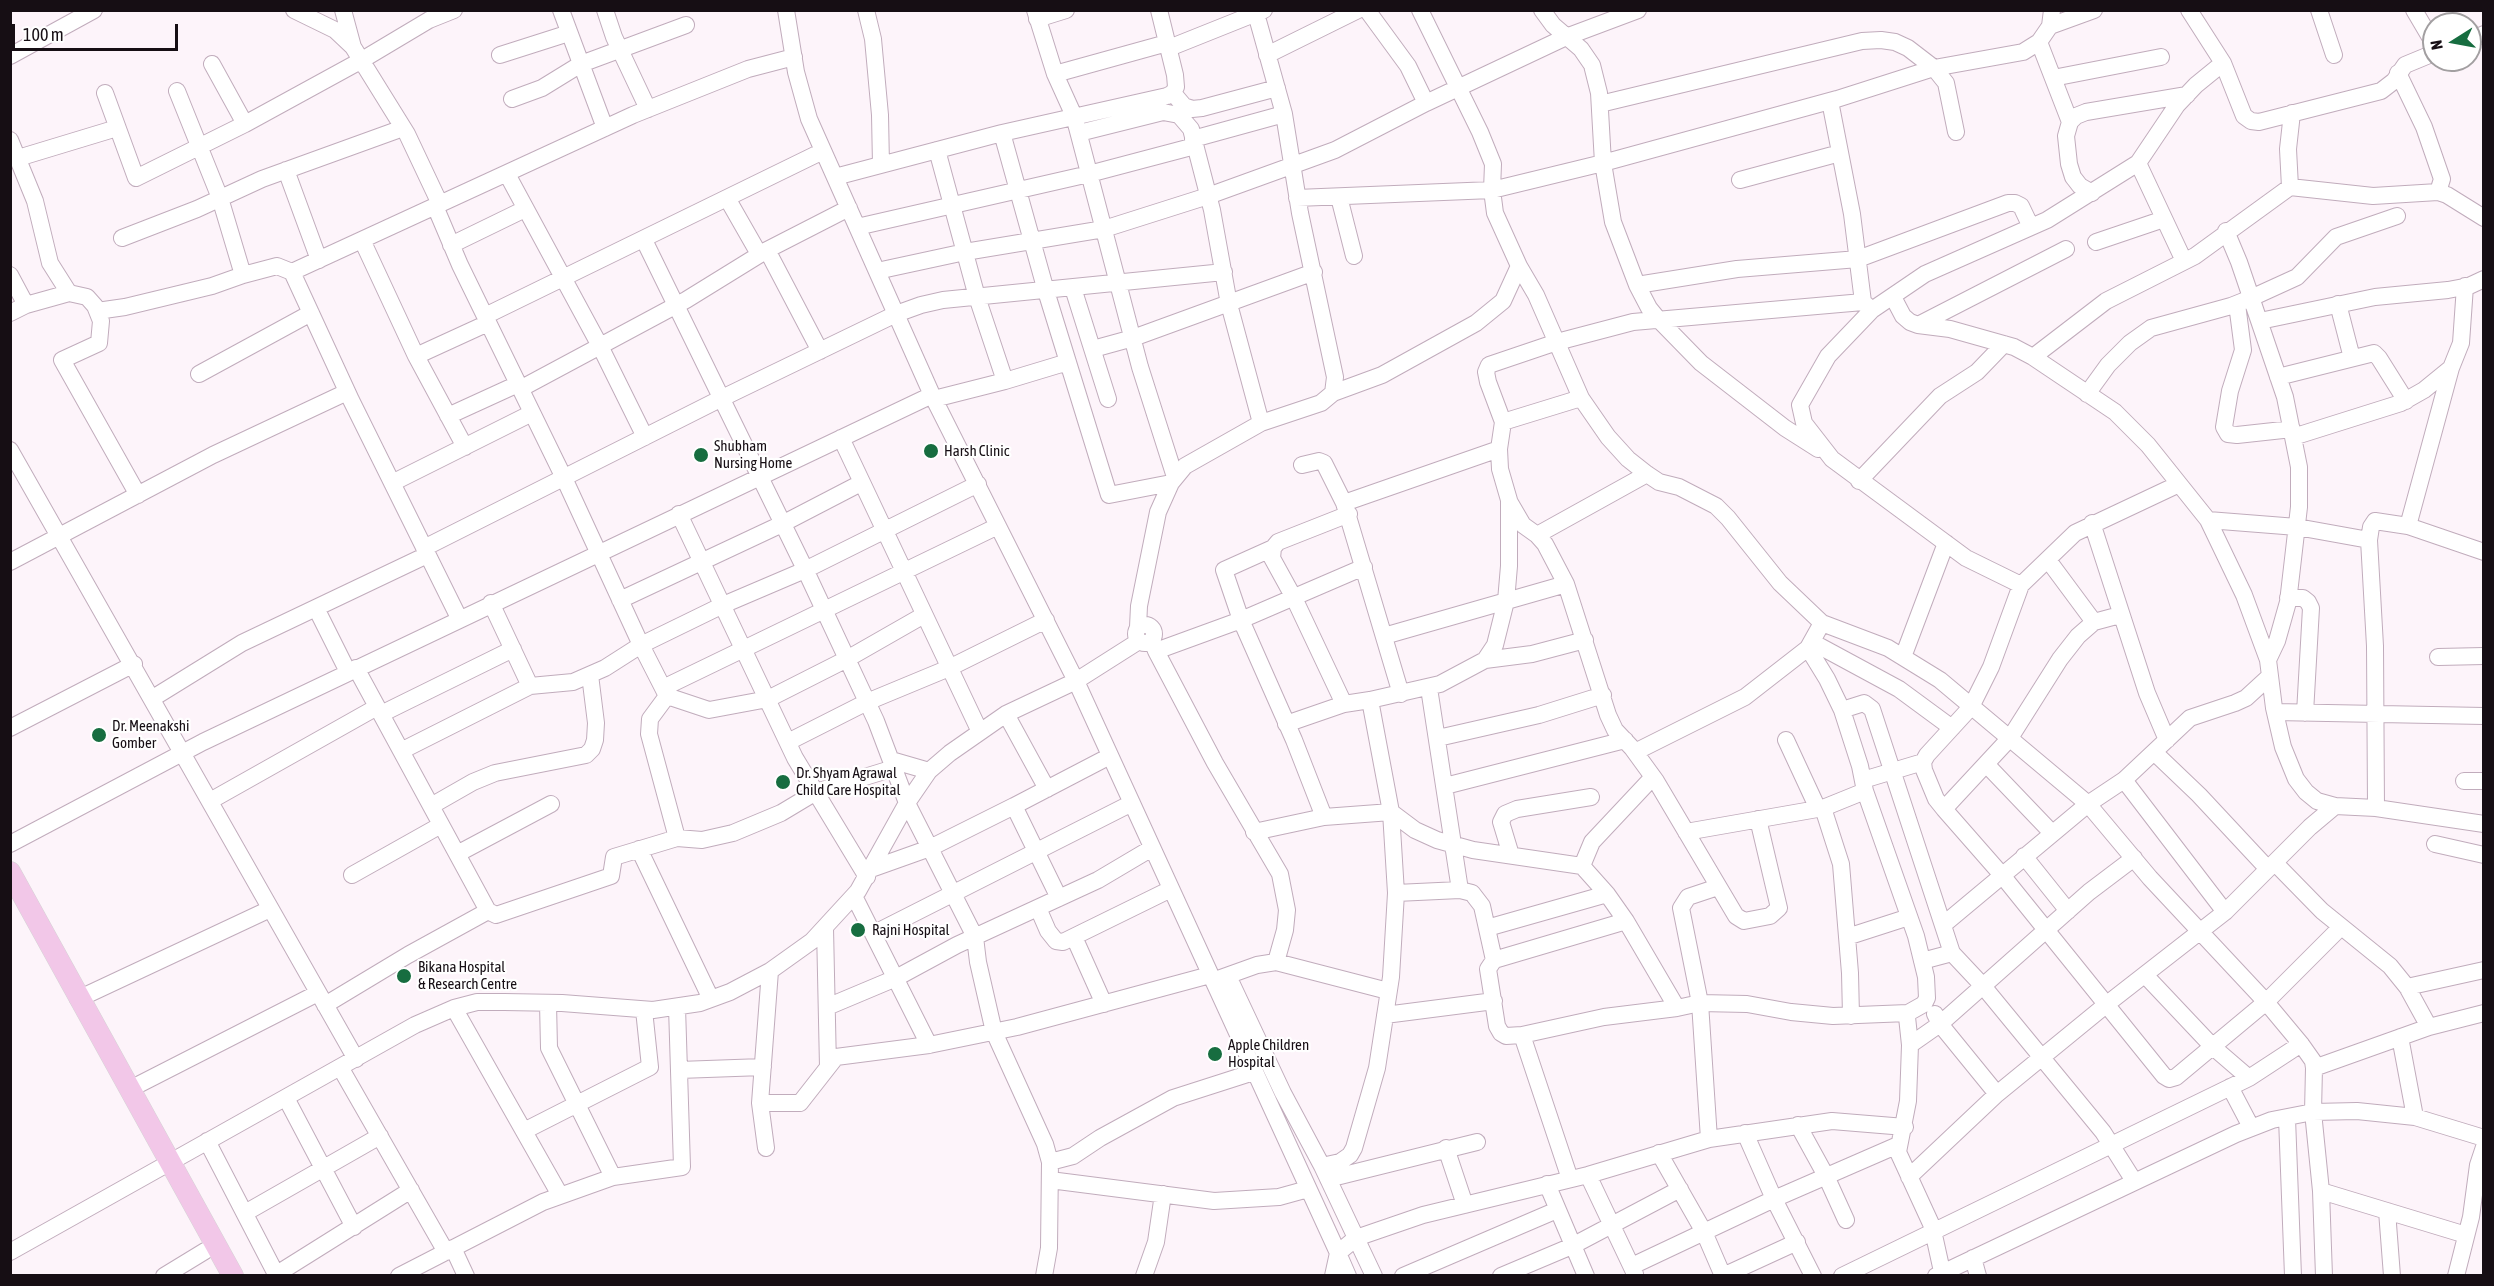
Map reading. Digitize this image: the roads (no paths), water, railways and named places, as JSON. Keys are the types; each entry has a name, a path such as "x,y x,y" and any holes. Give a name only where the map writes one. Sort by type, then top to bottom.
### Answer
{"main road":[{"path":"10,872 78,999 130,1089 218,1275"},
{"path":"10,899 165,1165 233,1275"}],"street":[{"path":"10,56 94,10"},
{"path":"294,10 335,30 357,54 403,128 438,205 451,244 665,692 708,710 768,699 847,659 924,615"},
{"path":"343,10 357,54"},
{"path":"105,93 136,178 245,124 357,54 454,10"},
{"path":"561,10 605,128"},
{"path":"605,10 648,109"},
{"path":"786,10 794,57 809,119 933,397 1076,681 1171,889 1217,977 1283,1093 1374,1275"},
{"path":"866,10 873,39 881,165"},
{"path":"1066,10 1036,15 1054,74 1074,116 1117,282 1173,480"},
{"path":"835,177 1002,133 1173,93 1176,87 1175,75 1159,10"},
{"path":"1268,56 1358,10"},
{"path":"1367,10 1408,66 1426,103"},
{"path":"1420,10 1459,87 1493,164 1492,190 1495,213 1519,266 1536,295 1581,398 1608,437 1628,459 1659,482 1695,494 1716,506 1780,583 1822,623 1888,648 1940,680 2088,804 2301,1044 2313,1061 2314,1068 2313,1112 2321,1191 2324,1275"},
{"path":"1542,10 1566,37 1581,49 1592,65 1600,104 1603,163 1617,236 1636,285 1658,319 1701,363 1785,428 1832,459 1966,558 2021,585"},
{"path":"877,271 965,252 1104,229 1208,196 1335,150 1426,103 1566,37 1638,10"},
{"path":"1297,198 1492,190 1603,163 1830,101 1934,68 2024,52 2039,42 2051,18 2094,10"},
{"path":"2189,10 2223,63 2244,116 2251,121 2259,122 2381,91 2394,81 2405,65 2422,58"},
{"path":"2319,10 2334,55"},
{"path":"1054,74 1168,45 1258,12 1284,114 1297,198 1335,377 1333,393"},
{"path":"512,99 542,88 581,64 686,25"},
{"path":"500,55 569,33"},
{"path":"1600,104 1862,41 1881,40 1895,42 1908,48 1934,68 1946,83 1956,132"},
{"path":"2039,42 2070,122"},
{"path":"292,272 648,109 748,69 794,57"},
{"path":"2053,78 2161,57"},
{"path":"1758,819 1779,908 1770,916 1739,920 1653,777 1616,730 1566,584 1545,544 1538,535 1523,525 1509,500 1500,469 1499,448 1503,422 1488,382 1486,372 1489,365 1557,342 1633,322 1867,306 1893,297 1925,274 2031,227 2092,193 2138,163 2165,121 2187,95 2223,63"},
{"path":"212,64 245,124"},
{"path":"2398,73 2424,127 2442,179 2438,192"},
{"path":"1173,93 1184,106 1192,109 1277,87"},
{"path":"177,91 220,198 243,275"},
{"path":"2092,193 2080,186 2073,177 2066,136 2070,122 2076,116 2086,112 2187,95"},
{"path":"1830,101 1867,306 1828,356 1800,405 1804,423 1832,459"},
{"path":"1079,133 1163,112 1179,115 1191,129 1208,196 1229,304 1261,423"},
{"path":"2290,187 2288,149 2292,113"},
{"path":"857,227 1089,174 1284,114"},
{"path":"18,158 117,128"},
{"path":"122,238 286,170 403,128"},
{"path":"1002,133 1046,291 1109,495 1173,480"},
{"path":"10,140 35,201 50,263 69,293"},
{"path":"937,150 977,297 1005,381"},
{"path":"416,356 564,279 823,151"},
{"path":"1740,180 1840,153"},
{"path":"2138,163 2184,261"},
{"path":"286,170 319,260"},
{"path":"507,174 600,346 645,437"},
{"path":"2033,357 2106,301 2184,261 2290,187 2373,196 2438,192 2447,195 2484,218"},
{"path":"1339,197 1354,256"},
{"path":"727,198 763,252 820,351"},
{"path":"1636,285 1737,269 1858,259 2008,202 2015,202 2021,206 2031,227"},
{"path":"451,244 525,208"},
{"path":"448,416 519,386 600,346 677,305 763,252 849,208"},
{"path":"2087,394 2108,365 2130,343 2151,328 2244,301 2297,278 2336,237 2397,216"},
{"path":"2096,242 2164,219"},
{"path":"2226,231 2244,301 2243,350 2230,391 2224,427 2228,434 2293,433 2406,401 2451,368"},
{"path":"362,240 416,356 465,447"},
{"path":"644,240 806,570 867,702 907,803 975,937 978,962 994,1032 1045,1144 1050,1162 1049,1248 1044,1275"},
{"path":"1918,325 2066,249"},
{"path":"97,311 201,288 277,266 292,272 347,392 459,618"},
{"path":"1276,963 1285,930 1284,890 1280,874 1146,640 1139,606 1158,512 1173,480 1185,466 1261,423 1321,403 1333,393 1382,375 1476,322 1503,301 1519,266"},
{"path":"153,698 242,643 426,552 645,437 896,314 932,303 977,297 1224,272"},
{"path":"1094,349 1133,338 1314,272"},
{"path":"10,275 26,304"},
{"path":"2259,321 2338,304 2465,286 2484,279"},
{"path":"2408,526 2451,368 2461,343 2465,286"},
{"path":"1073,288 1108,399"},
{"path":"10,312 26,304 69,293 87,297 97,311 100,321 99,343 62,360 138,495"},
{"path":"1893,297 1903,316 1918,325 1950,329 2004,344 2033,357 2115,412 2148,445 2208,520 2244,595 2269,668 2283,747 2296,779 2306,792 2317,801 2335,806 2376,808 2484,824"},
{"path":"1943,925 2001,874 2088,804 2124,780 2190,718 2235,704 2246,698 2269,668 2288,598 2297,527 2299,467 2293,433 2278,377 2259,321 2244,301"},
{"path":"2338,304 2352,358"},
{"path":"199,374 311,313"},
{"path":"1859,481 1941,396 1977,372 2004,344"},
{"path":"2278,377 2374,354 2379,357 2406,401"},
{"path":"10,844 183,753 352,670 841,438 933,397 1005,381 1068,362"},
{"path":"10,562 213,455 347,392"},
{"path":"1503,422 1581,398"},
{"path":"392,483 532,413"},
{"path":"841,438 980,732"},
{"path":"1344,704 1294,597 1272,558 1278,542 1346,508 1499,448"},
{"path":"10,450 16,471 60,537 134,664 356,1059"},
{"path":"1302,465 1319,461 1324,463 1346,508 1401,694"},
{"path":"1538,535 1647,474"},
{"path":"620,600 782,524 861,483"},
{"path":"400,751 530,686 573,682 590,675 641,645 723,605 806,570 978,484"},
{"path":"1686,832 1821,808 1892,771 1923,762 1971,707 1991,667 2021,585 2075,533 2092,523 2180,484"},
{"path":"1485,660 1495,645 1506,601 1509,567 1509,500"},
{"path":"679,514 788,742 816,792 869,873"},
{"path":"2208,520 2297,527 2369,540"},
{"path":"2376,808 2375,646 2369,540 2372,523 2377,520 2408,526 2484,552"},
{"path":"2092,523 2120,615 2147,693 2167,740"},
{"path":"677,838 650,734 650,719 665,692 744,649 999,526"},
{"path":"1903,657 1946,543"},
{"path":"1274,549 1224,570 1241,620 1324,817"},
{"path":"2048,560 2094,622"},
{"path":"10,1252 415,1025 454,1008 477,1002 548,1003 644,1010 677,1007 730,992 770,971 812,941 825,928 854,896 907,803 929,771 1006,714 1076,681 1146,640 1241,620 1364,567"},
{"path":"1384,636 1566,584"},
{"path":"2288,598 2303,598 2311,608 2305,713"},
{"path":"491,603 530,686"},
{"path":"316,608 379,711 488,911 496,915 611,876 614,857 677,838 702,840 733,833 782,813 816,792 892,764 929,771"},
{"path":"1944,809 2010,738 2060,659 2078,636 2094,622 2120,615"},
{"path":"788,742 867,702 950,668 1046,620"},
{"path":"1445,786 1630,746 1745,697 1810,645 1822,623"},
{"path":"1286,724 1344,704 1429,688 1450,680 1485,660 1532,654 1585,640"},
{"path":"1810,645 1842,710 1864,786 1922,961 1926,977 1927,998 1940,1024 1997,1094"},
{"path":"1810,645 1899,689 1952,728"},
{"path":"210,801 379,711 513,649"},
{"path":"2438,657 2484,656"},
{"path":"10,728 134,664"},
{"path":"431,807 474,782 495,773 586,754 592,749 595,740 596,723 590,675"},
{"path":"1429,688 1460,890"},
{"path":"1438,738 1539,714 1603,695"},
{"path":"1325,1173 1350,1155 1354,1148 1377,1068 1390,977 1396,893 1391,812 1370,700"},
{"path":"1842,710 1864,704 1872,709 1952,953 1983,986 2112,1143 2134,1181"},
{"path":"2275,712 2484,716"},
{"path":"1006,714 1047,789"},
{"path":"1786,740 1821,808 1841,864 1851,1016"},
{"path":"2155,753 2272,866 2322,911 2390,966 2407,987 2429,1027"},
{"path":"869,873 930,848 1110,756"},
{"path":"1923,762 1936,799 2001,874 2164,1076 2169,1079 2176,1077 2266,1002 2341,927"},
{"path":"1986,764 2052,833"},
{"path":"1582,866 1592,842 1653,777"},
{"path":"2124,780 2225,912"},
{"path":"2464,781 2484,781"},
{"path":"1511,855 1502,822 1505,814 1517,809 1591,797"},
{"path":"873,934 1132,803"},
{"path":"457,854 550,804"},
{"path":"1014,806 1059,898"},
{"path":"1909,1177 1997,1094 2225,912 2310,827 2335,806"},
{"path":"1254,832 1324,817 1391,812 1415,830 1473,850 1582,866 1607,894 1626,921 1677,1008"},
{"path":"352,875 441,825"},
{"path":"2435,844 2484,855"},
{"path":"827,1007 896,978 975,937 1098,880 1152,848"},
{"path":"639,849 711,999"},
{"path":"2024,856 2068,911"},
{"path":"1910,1045 1940,1024 2068,911 2134,858"},
{"path":"1709,1138 1700,1002 1681,908 1688,897 1718,887"},
{"path":"1038,908 1048,931 1056,941 1063,942 1171,889"},
{"path":"1396,893 1460,890 1472,893 1482,906 1494,960"},
{"path":"1487,928 1607,894"},
{"path":"854,896 929,1045"},
{"path":"78,999 270,909"},
{"path":"130,1089 321,999 488,911"},
{"path":"1846,937 1909,917"},
{"path":"1626,921 1494,960 1488,969 1497,1026 1501,1033 1506,1036 1522,1035 1604,1017 1677,1008 1700,1002 1747,1004 1791,1012 1851,1016 1908,1013 1919,1008 1927,998"},
{"path":"825,928 828,1067"},
{"path":"1074,938 1104,1004"},
{"path":"1922,961 1952,953"},
{"path":"760,1103 800,1103 836,1058 929,1045 994,1032 1257,965 1276,963 1292,965 1388,991"},
{"path":"2407,987 2484,970"},
{"path":"766,1148 760,1103 770,971"},
{"path":"2145,975 2213,1047 2249,1078"},
{"path":"1217,977 1254,1072 1348,1275"},
{"path":"1385,1015 1494,1001"},
{"path":"548,1003 549,1048 613,1178"},
{"path":"399,1275 560,1195 613,1178 682,1167 677,1007"},
{"path":"454,1008 560,1195"},
{"path":"524,1131 650,1067 644,1010"},
{"path":"1908,1013 1910,1045 1908,1101 1905,1127 1898,1145 1898,1152 1934,1231 1941,1274 2251,1127 2313,1112 2357,1111 2415,1117 2484,1138"},
{"path":"2314,1068 2429,1027 2484,1013"},
{"path":"1522,1035 1569,1179"},
{"path":"2400,1037 2415,1117"},
{"path":"1842,1275 2249,1078 2301,1044"},
{"path":"340,1067 411,1190 466,1275"},
{"path":"679,1070 763,1067"},
{"path":"1050,1162 1073,1156 1100,1138 1173,1098 1254,1072"},
{"path":"2230,1087 2251,1127"},
{"path":"286,1098 354,1227"},
{"path":"2288,1118 2293,1275"},
{"path":"1333,1275 1338,1254 1356,1238 1423,1215 1587,1175 1709,1138 1832,1121 1905,1127"},
{"path":"1798,1125 1826,1176 1846,1220"},
{"path":"1746,1133 1774,1199 1812,1275"},
{"path":"245,1213 380,1136"},
{"path":"207,1141 277,1275 411,1190"},
{"path":"1325,1173 1477,1142"},
{"path":"1587,1175 1634,1271 1704,1232 1898,1145"},
{"path":"2456,1275 2466,1235 2477,1218 2478,1165 2484,1147"},
{"path":"1446,1148 1465,1205"},
{"path":"1659,1153 1704,1232 1723,1275 1797,1242"},
{"path":"1050,1180 1214,1201 1279,1197 1308,1189"},
{"path":"1547,1184 1586,1275"},
{"path":"1501,1275 1526,1271 1680,1189"},
{"path":"2321,1191 2466,1235"},
{"path":"1144,1275 1156,1242 1163,1194"},
{"path":"1403,1275 1557,1210"},
{"path":"2387,1211 2392,1275"},
{"path":"164,1275 205,1251"},
{"path":"1973,1258 1978,1275"}],"place":[{"name":"Harsh Clinic","path":"931,451"},
{"name":"Shubham Nursing Home","path":"701,455"},
{"name":"Dr. Meenakshi Gomber","path":"99,735"},
{"name":"Dr. Shyam Agrawal Child Care Hospital","path":"783,782"},
{"name":"Rajni Hospital","path":"858,930"},
{"name":"Bikana Hospital & Research Centre","path":"404,976"},
{"name":"Apple Children Hospital","path":"1215,1054"}]}
